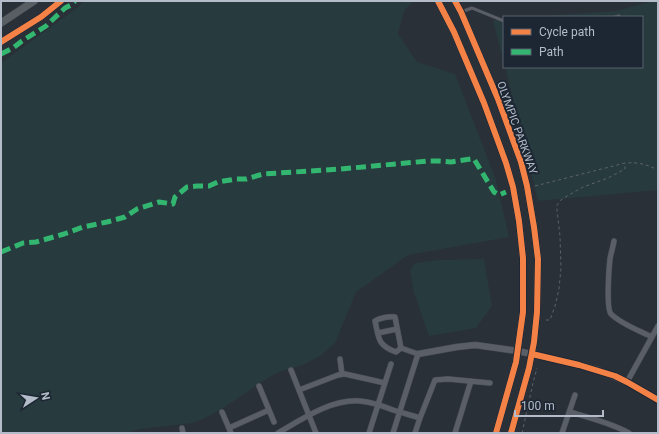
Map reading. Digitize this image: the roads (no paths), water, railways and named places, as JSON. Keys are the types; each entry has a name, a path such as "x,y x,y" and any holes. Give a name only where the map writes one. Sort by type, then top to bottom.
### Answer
{"main road":[{"path":"1,23 34,1"},
{"path":"1,42 41,17 60,1"},
{"name":"OLYMPIC PARKWAY","path":"438,1 454,32 484,103 506,164 513,187 523,258 523,312 518,351 496,433"},
{"name":"OLYMPIC PARKWAY","path":"455,1 498,99 521,162 534,226 538,259 537,312 534,342 529,368 511,433"}],"street":[{"path":"614,241 610,258 609,272 608,307 610,313 623,322 652,337"},
{"path":"395,317 401,348 396,352 388,349 380,342 375,321 378,319 395,317"},
{"path":"627,382 658,326"},
{"path":"378,333 397,329"},
{"path":"401,348 418,354 457,347 475,346 518,351 579,364 616,376 658,400"},
{"path":"393,433 418,354"},
{"path":"340,359 342,374"},
{"path":"369,433 391,364"},
{"path":"291,370 316,433"},
{"path":"299,390 342,374 385,383"},
{"path":"415,433 435,380 448,379 490,383"},
{"path":"455,433 471,382"},
{"path":"259,386 274,422"},
{"path":"562,433 575,394"},
{"path":"278,433 302,419 336,403 354,401 362,401 378,405 420,418"},
{"path":"222,412 230,431 268,410"},
{"path":"570,412 599,421 629,433"}],"lane":[{"path":"461,12 472,8 503,20"}]}
